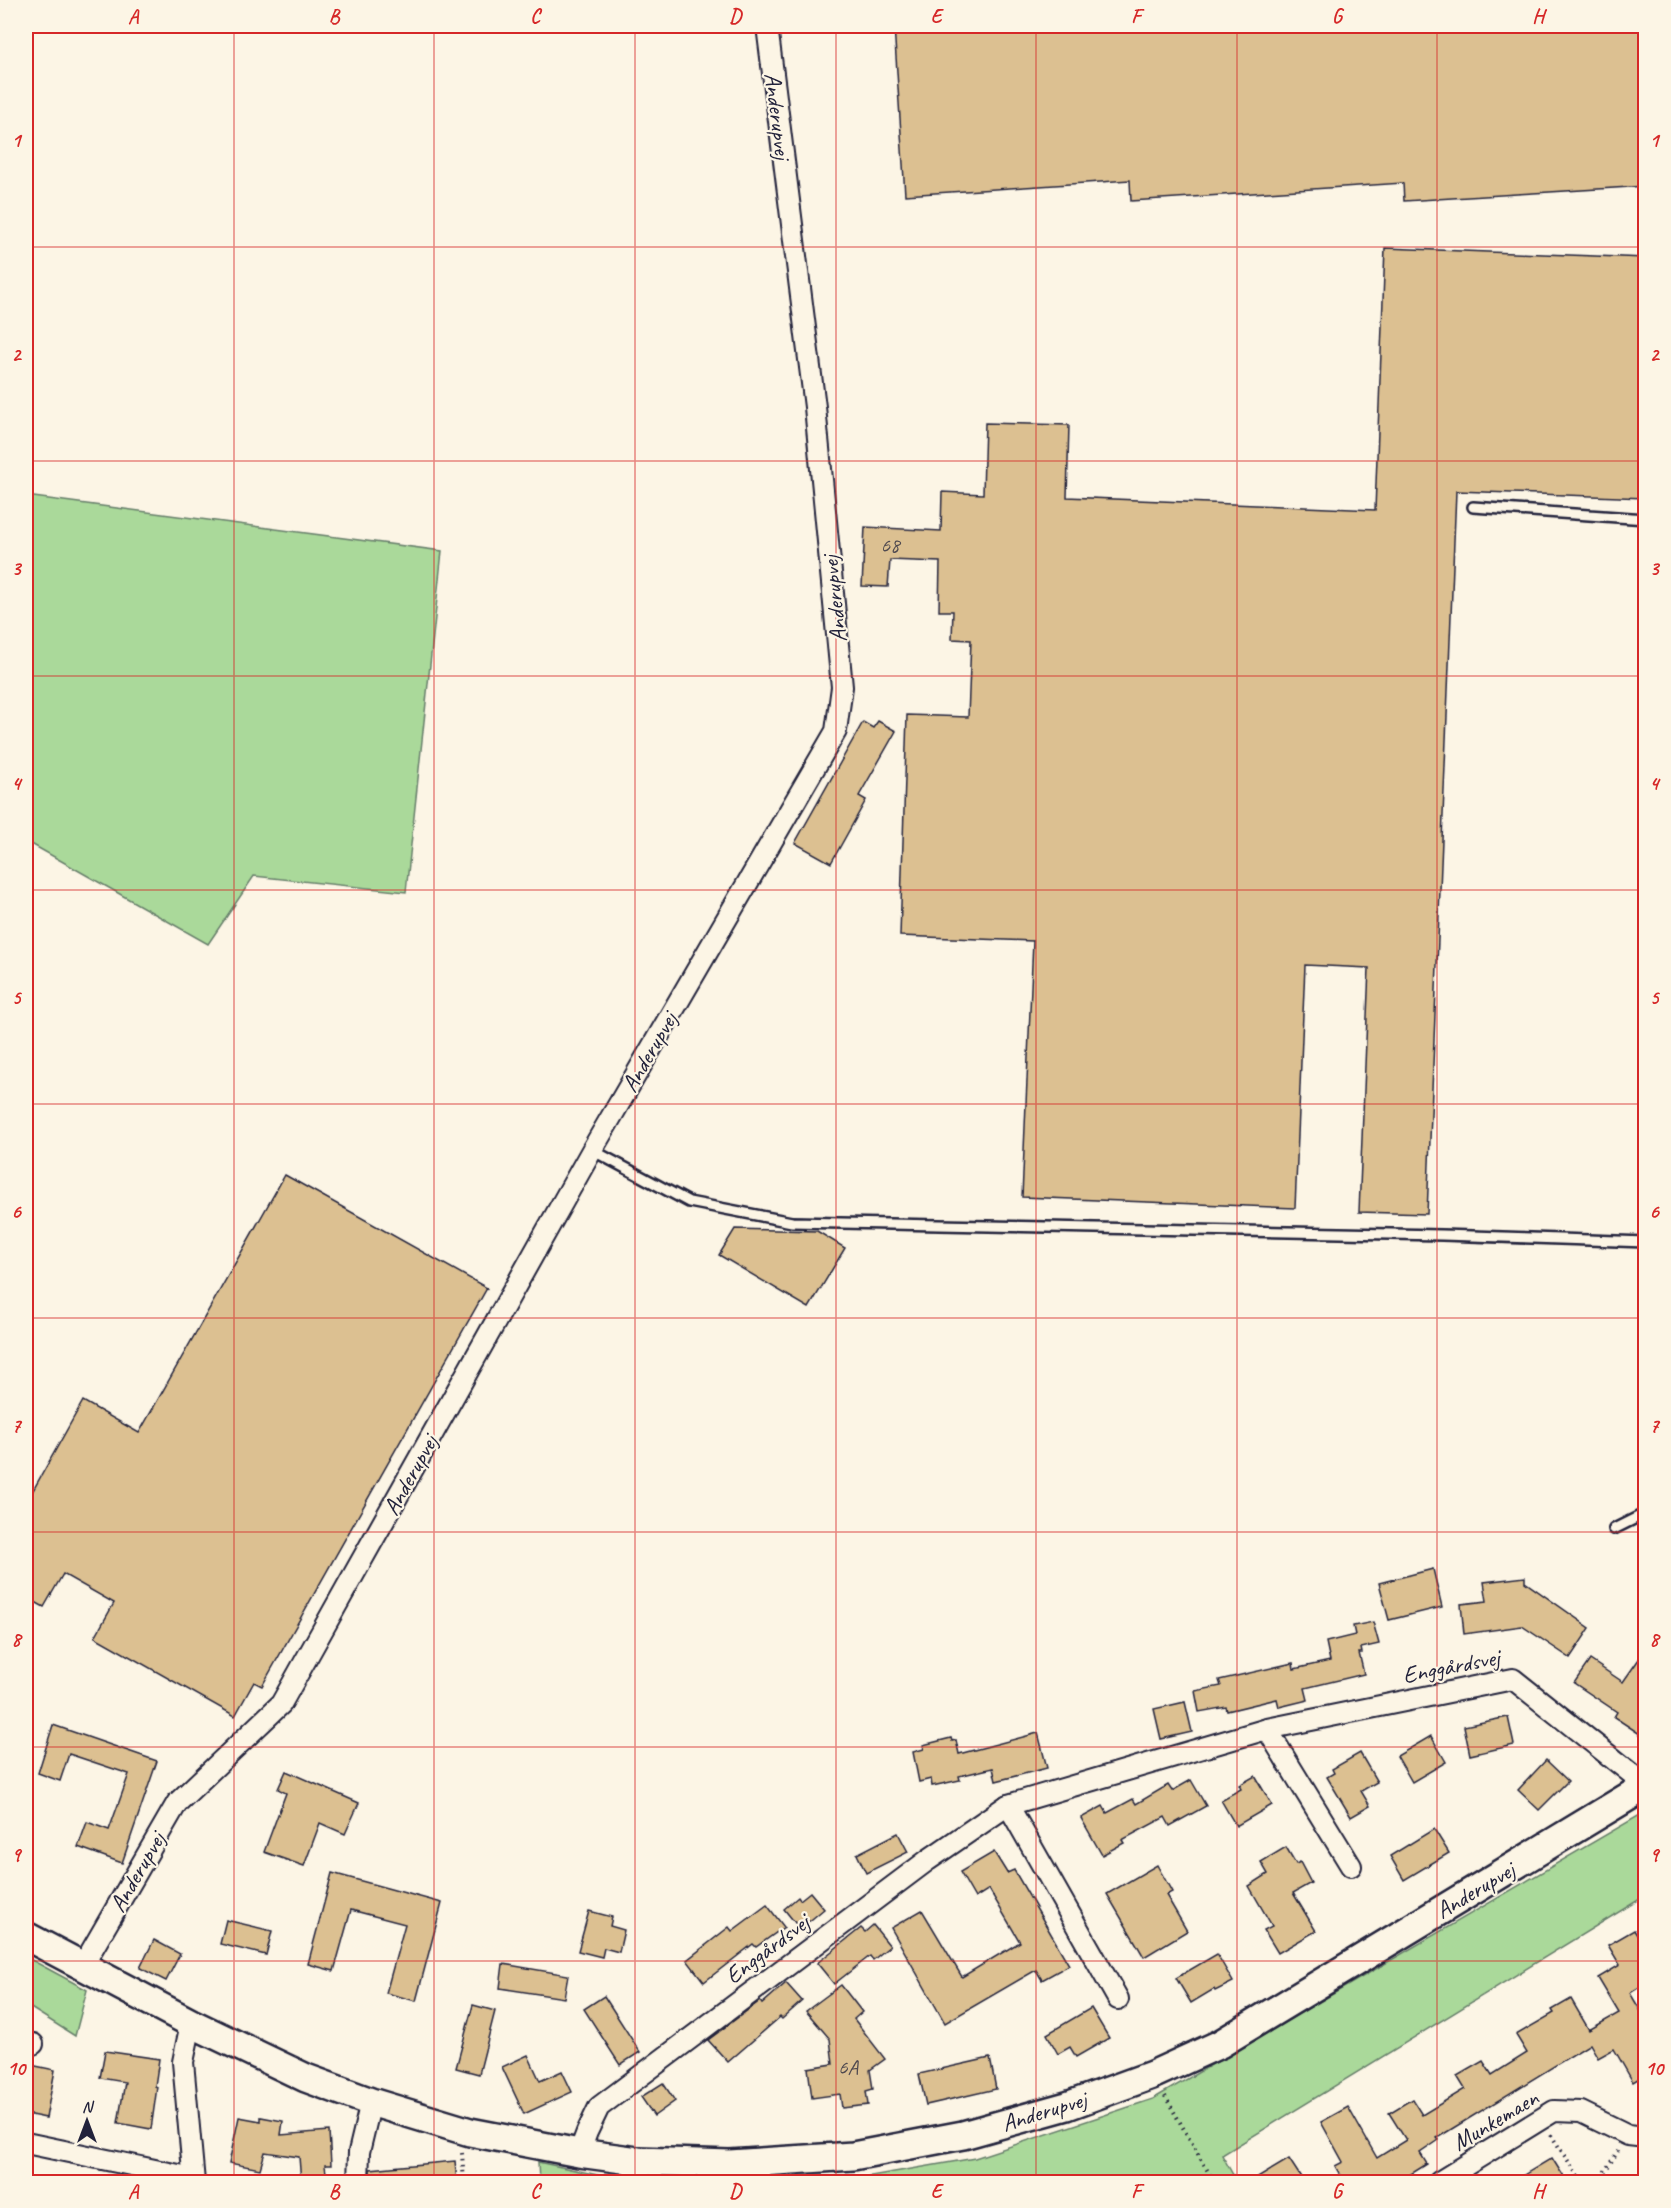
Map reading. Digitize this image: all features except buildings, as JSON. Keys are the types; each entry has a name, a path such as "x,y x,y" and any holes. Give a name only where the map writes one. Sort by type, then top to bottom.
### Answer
{"street":[{"name":"Anderupvej","path":"82,1967 177,1803 281,1704 592,1150 836,731 842,687 815,407 766,26"},
{"name":"Enggårdsvej","path":"579,2153 586,2132 599,2107 928,1860 1008,1805 1267,1729 1513,1679 1646,1786"},
{"path":"1267,1729 1351,1866"},
{"name":"Anderupvej","path":"26,1936 191,2023 306,2078 371,2102 470,2132 579,2153 638,2161 730,2164 853,2156 963,2135 1067,2106 1152,2075 1220,2044 1646,1786"},
{"path":"1008,1805 1118,1999"},
{"path":"26,2143 193,2180 183,2062 191,2023"},
{"path":"358,2182 359,2152 371,2102"},
{"name":"Munkemaen","path":"1439,2182 1554,2111 1581,2112 1637,2136"}],"lane":[{"path":"1473,507 1646,519"},
{"path":"592,1150 689,1202 792,1222 1442,1235 1646,1242"},
{"path":"1614,1528 1646,1512"}],"path":[{"path":"1152,2075 1214,2182"},
{"path":"1541,2119 1582,2182"},
{"path":"1598,2182 1637,2136"}],"green space":[{"path":"26,496 442,551 406,892 254,876 208,944 26,841"},
{"path":"1645,1812 1645,1896 1222,2155 1237,2182 809,2182 848,2180 975,2158 1153,2099"},
{"path":"26,1957 87,1990 75,2036 26,2005"},
{"path":"538,2162 630,2182 539,2182"}]}
